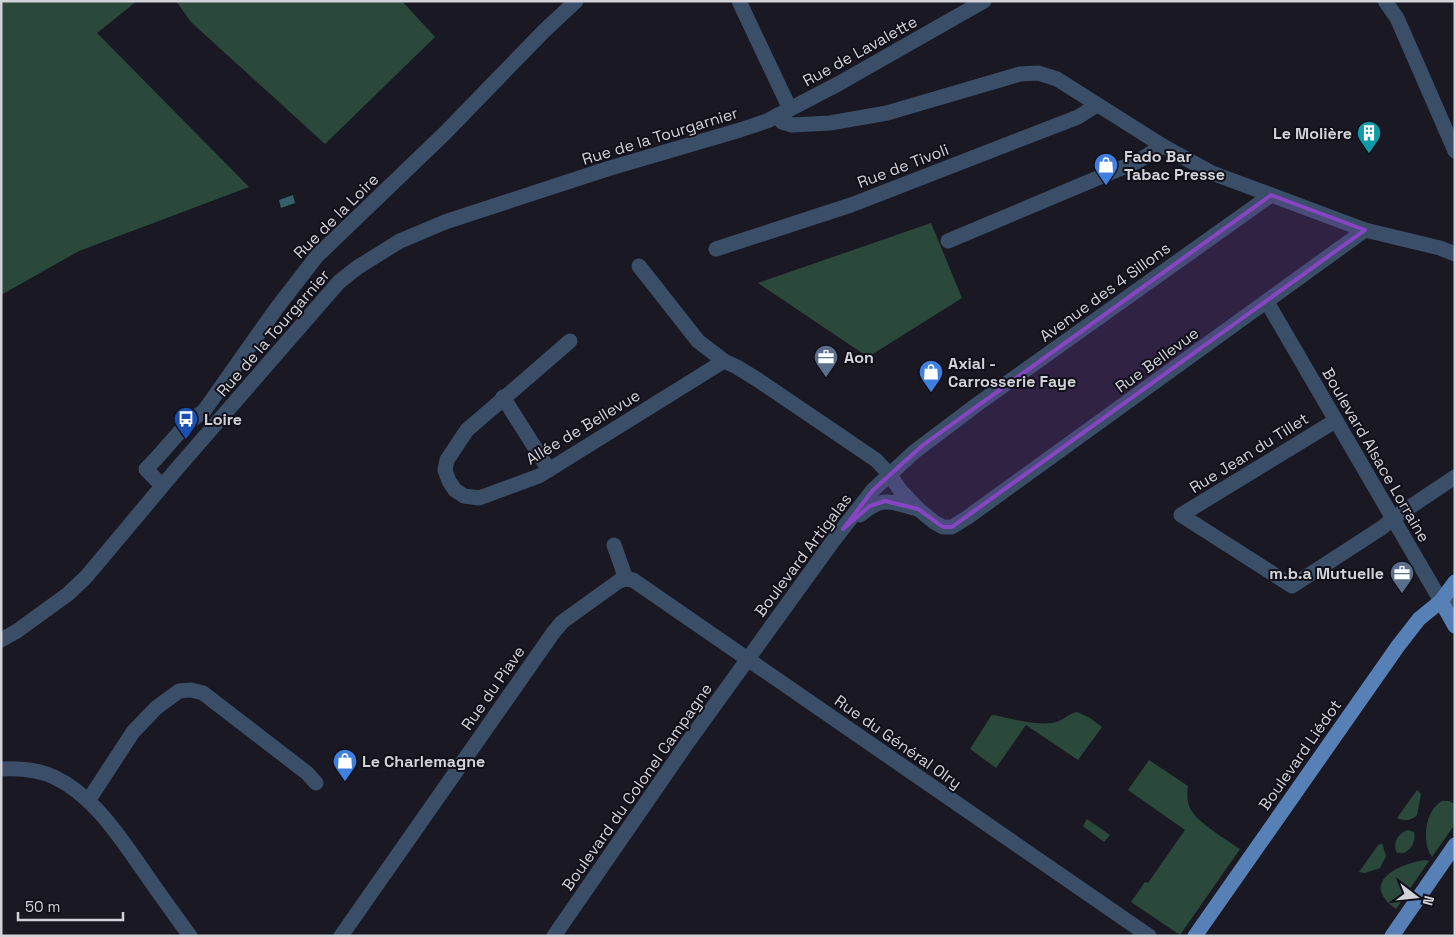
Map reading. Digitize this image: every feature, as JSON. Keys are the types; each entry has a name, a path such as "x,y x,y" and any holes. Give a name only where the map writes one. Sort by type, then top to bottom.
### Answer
{"main road":[{"name":"Boulevard Liédot","path":"1195,936 1398,646 1419,619 1448,601 1455,582"},
{"name":"Boulevard Alsace Lorraine","path":"1448,601 1455,626"},
{"path":"1392,936 1455,845"}],"street":[{"name":"Rue de la Loire","path":"162,486 146,469 191,420 204,410 276,309 317,256 446,133 576,1"},
{"path":"739,1 784,112 782,122 792,125 854,120 904,108 1002,78 1030,72 1048,75 1163,146 1212,173 1365,230 1440,248 1455,254"},
{"name":"Rue de Lavalette","path":"784,112 838,84 984,1"},
{"path":"1385,1 1397,18 1455,151"},
{"name":"Rue de Tivoli","path":"716,249 851,205 1078,117 1097,105"},
{"name":"Rue de la Tourgarnier","path":"1,640 17,631 68,594 86,577 174,472 339,282 358,267 400,241 478,211 607,169 740,130 784,112"},
{"path":"948,241 1138,161 1163,146"},
{"name":"Avenue des 4 Sillons","path":"890,475 914,452 986,398 1271,195"},
{"name":"Rue Bellevue","path":"918,509 943,527 952,527 968,518 1365,230"},
{"path":"639,266 698,341 724,361 737,366 876,460 918,509"},
{"name":"Boulevard Alsace Lorraine","path":"1267,302 1392,519 1448,601"},
{"name":"Allée de Bellevue","path":"570,341 467,430 447,460 445,470 455,490 464,496 479,498 549,470 724,361"},
{"path":"504,397 549,470"},
{"name":"Rue Jean du Tillet","path":"1335,420 1181,515 1292,586 1383,527 1392,519"},
{"path":"158,458 174,472"},
{"name":"Boulevard Artigalas","path":"748,659 873,490 890,475"},
{"path":"1392,519 1455,477"},
{"path":"843,529 870,506 879,502 889,502 918,509"},
{"path":"614,545 626,579"},
{"name":"Rue du Général Olry","path":"626,579 633,580 1149,936"},
{"name":"Rue du Piave","path":"341,936 553,633 562,622 619,581 626,579"},
{"name":"Boulevard du Colonel Campagne","path":"554,936 688,742 748,659"},
{"path":"88,801 133,732 156,708 180,691 191,690 203,693 307,773 316,783"},
{"path":"1,769 26,769 53,777 71,787 88,801 122,841 190,936"}],"highlighted area":[{"path":"1271,195 1365,230 952,527 943,527 918,509 885,501 870,506 843,529 873,490 923,445"}],"green space":[{"path":"1,1 137,1 97,33 249,187 79,251 1,295"},
{"path":"176,1 402,1 435,37 325,144 191,22"},
{"path":"931,223 962,298 868,357 758,283"},
{"path":"1077,712 1090,718 1102,727 1078,760 1026,725 996,768 970,749 991,716 1045,723 1062,720 1070,714"},
{"path":"1149,760 1188,786 1188,801 1192,812 1212,830 1240,849 1180,935 1131,902 1145,882 1148,883 1185,830 1128,790"},
{"path":"1417,790 1421,794 1417,815 1408,820 1397,818"},
{"path":"1442,801 1449,801 1455,804 1455,824 1432,857 1427,843 1426,827 1432,811"},
{"path":"1087,819 1110,835 1104,842 1083,826"},
{"path":"1408,830 1414,832 1413,844 1404,853 1397,853 1395,846 1397,839 1401,833"},
{"path":"1382,843 1386,856 1380,868 1365,873 1359,872 1379,844"},
{"path":"1425,860 1429,861 1396,909 1385,900 1381,891 1382,883 1386,876 1403,866"}],"water":[{"path":"293,195 295,203 281,208 279,200"}],"place":[{"name":"Le Molière","path":"1369,154"},
{"name":"Fado Bar Tabac Presse","path":"1106,186"},
{"name":"Aon","path":"826,378"},
{"name":"Axial - Carrosserie Faye","path":"931,393"},
{"name":"Loire","path":"186,440"},
{"name":"m.b.a Mutuelle","path":"1402,594"},
{"name":"Le Charlemagne","path":"345,782"}]}
